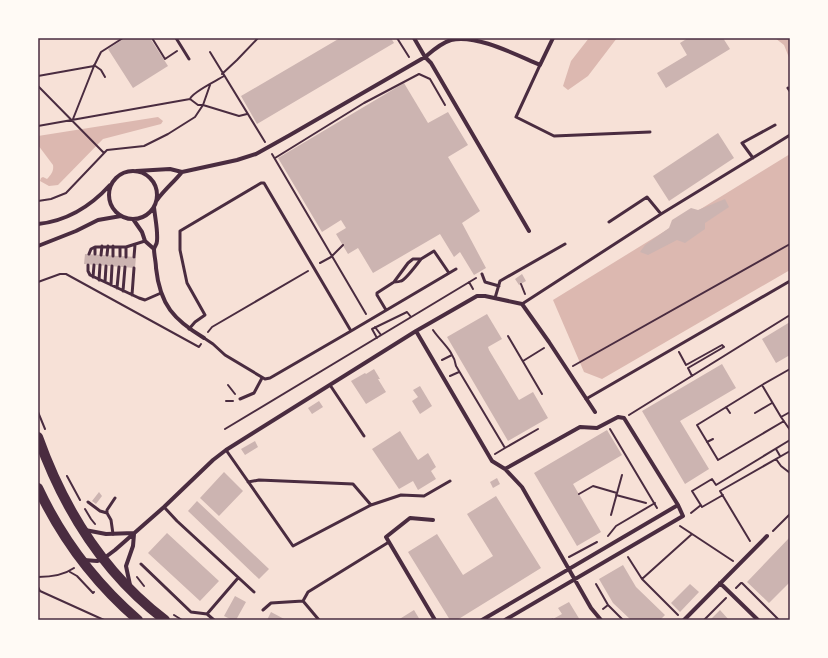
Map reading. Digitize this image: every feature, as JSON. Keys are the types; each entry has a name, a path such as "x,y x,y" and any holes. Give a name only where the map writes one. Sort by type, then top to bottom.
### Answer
{"main road":[{"path":"42,435 57,484 82,530 103,559 131,590 169,617"},
{"path":"38,488 77,563 138,620"}],"street":[{"path":"414,38 425,57 431,63 529,230"},
{"path":"38,224 57,220 84,209 101,195 113,182 129,171 170,169 182,172 237,160 256,154 425,57 438,46 450,40 465,38 487,44 540,65 553,38"},
{"path":"136,171 148,177 153,182 157,194 154,207 157,242 154,249 157,276 161,293 174,316 189,329 204,338"},
{"path":"156,201 164,191 175,182 182,172"},
{"path":"113,182 109,191 110,201 114,209 121,216"},
{"path":"38,247 98,220 121,216 133,219 145,216 154,207"},
{"path":"133,219 146,241 154,249"},
{"path":"77,563 103,559 164,507 226,450 416,331 475,296 495,298 522,304 551,344 595,412"},
{"path":"416,331 492,461 505,469 522,487 596,615 601,620"},
{"path":"505,469 580,427 597,428 618,417 624,418 678,505 683,516 505,620"},
{"path":"482,620 678,505"},
{"path":"433,520 410,518 386,537 435,620"},
{"path":"82,530 106,534 134,533"},
{"path":"131,590 126,566 133,546 134,533"},
{"path":"684,620 767,536"},
{"path":"720,583 758,620"}],"lane":[{"path":"176,38 190,59"},
{"path":"540,65 516,117 554,136 650,132"},
{"path":"753,158 742,143 775,125"},
{"path":"522,304 661,214 790,135"},
{"path":"189,329 195,322 205,315 187,283 180,250 180,231 264,183 351,331"},
{"path":"609,222 647,197 661,214"},
{"path":"89,254 90,249 95,247 126,247 146,241"},
{"path":"495,298 500,281 565,244"},
{"path":"134,257 135,245"},
{"path":"101,255 102,246"},
{"path":"107,255 108,246"},
{"path":"113,246 113,256"},
{"path":"95,247 95,254"},
{"path":"120,247 120,256"},
{"path":"126,247 126,256"},
{"path":"386,310 376,295 377,293 394,282 408,263 413,260 421,258 434,251 449,273"},
{"path":"394,282 401,282 421,258"},
{"path":"88,265 88,273 94,277 145,300 161,293"},
{"path":"94,265 94,277"},
{"path":"99,280 100,265"},
{"path":"105,282 106,266"},
{"path":"111,285 112,266"},
{"path":"117,288 119,267"},
{"path":"123,291 125,267"},
{"path":"132,295 134,268"},
{"path":"204,338 216,346 225,355 262,378 270,378 456,269"},
{"path":"482,274 485,282 498,286"},
{"path":"586,399 790,281"},
{"path":"240,399 254,393 262,378"},
{"path":"330,385 364,436"},
{"path":"226,450 293,546 371,505 401,495 424,496 450,481"},
{"path":"248,482 259,480 353,484 371,505"},
{"path":"107,513 107,510 115,498"},
{"path":"88,502 100,511 107,513 111,520 113,534"},
{"path":"164,507 176,521 254,592"},
{"path":"304,601 308,592 389,542"},
{"path":"141,564 191,612 207,614 214,620"},
{"path":"207,614 238,578"},
{"path":"263,610 271,603 304,601"},
{"path":"304,601 319,620"}],"path":[{"path":"72,120 101,52 123,38"},
{"path":"152,38 164,58 177,51"},
{"path":"190,99 193,93 211,84 223,75 258,38"},
{"path":"397,38 419,74 430,79 446,106"},
{"path":"210,52 266,143"},
{"path":"38,76 94,66 101,70 105,77"},
{"path":"275,158 364,103 419,74"},
{"path":"38,201 66,193 109,149 144,146 168,134 195,117 203,105 211,84"},
{"path":"38,86 104,154"},
{"path":"38,126 190,99 198,105 203,105 240,117 247,114"},
{"path":"272,154 366,315"},
{"path":"567,369 790,244"},
{"path":"319,264 331,257 342,245"},
{"path":"208,333 212,327 308,270"},
{"path":"38,282 60,274 66,274 199,347"},
{"path":"225,429 374,341 380,335 433,305 476,277 483,288 482,296"},
{"path":"521,284 524,289"},
{"path":"377,338 372,329 375,327 407,312 411,317"},
{"path":"624,418 790,316"},
{"path":"375,327 380,335"},
{"path":"433,329 438,338 448,348 455,360 456,366 505,448"},
{"path":"508,336 542,394"},
{"path":"523,361 551,344"},
{"path":"676,347 686,365 722,345 724,347 688,368 692,376"},
{"path":"442,360 452,355"},
{"path":"784,421 718,460 696,425 790,369"},
{"path":"228,385 233,391"},
{"path":"762,385 790,430"},
{"path":"755,413 772,403"},
{"path":"726,407 730,413"},
{"path":"38,412 42,435"},
{"path":"781,417 790,412"},
{"path":"607,423 661,515"},
{"path":"490,457 538,429"},
{"path":"707,442 712,439"},
{"path":"723,495 702,508 692,491 712,479 716,485 790,440"},
{"path":"776,448 780,456"},
{"path":"755,548 720,491 790,451"},
{"path":"776,459 781,466 790,473"},
{"path":"64,470 91,519 98,526"},
{"path":"611,515 622,475"},
{"path":"579,494 593,486 646,503"},
{"path":"603,538 609,535 616,526 655,503"},
{"path":"767,536 790,514"},
{"path":"677,524 738,565"},
{"path":"642,579 692,534"},
{"path":"564,560 598,542"},
{"path":"627,555 642,579 684,620"},
{"path":"38,577 55,576 70,572 77,563"},
{"path":"70,572 77,576 93,593 96,591"},
{"path":"134,572 148,591"},
{"path":"704,620 730,593 742,583 779,620"},
{"path":"596,584 608,605 623,620"},
{"path":"38,587 40,591 104,620"},
{"path":"596,615 608,605"},
{"path":"169,617 182,620"}],"shaded area":[{"path":"589,38 617,38 588,76 568,90 563,86 571,61"},
{"path":"775,38 790,38 790,60 784,45"},
{"path":"158,117 163,121 161,124 103,139 58,185 49,186 40,181 43,177 47,179 52,173 53,165 38,145 38,136"},
{"path":"790,154 790,270 602,379 584,372 553,300"}],"building":[{"path":"125,38 150,38 168,66 133,88 108,49"},
{"path":"340,38 391,38 394,43 257,124 241,96"},
{"path":"688,38 723,38 730,49 666,88 657,73 687,55 680,43"},
{"path":"404,83 428,123 448,112 468,145 448,157 480,211 462,223 486,268 474,275 460,252 454,257 440,234 373,273 358,248 348,254 336,234 346,228 341,220 322,232 278,158"},
{"path":"718,133 734,158 669,201 653,176"},
{"path":"725,199 729,207 705,223 705,229 685,243 677,240 648,255 640,252 645,245 669,228 672,220 691,208 698,210"},
{"path":"85,254 136,257 135,268 84,264"},
{"path":"522,274 526,281 519,285 515,279"},
{"path":"487,314 502,339 488,347 489,350 519,400 533,392 548,418 508,441 447,337"},
{"path":"790,322 790,355 776,363 762,339"},
{"path":"722,364 736,388 680,421 709,469 685,484 642,411"},
{"path":"374,369 386,392 366,404 351,381"},
{"path":"420,386 432,406 420,414 412,401 418,397 413,390"},
{"path":"319,401 323,407 312,414 308,408"},
{"path":"607,430 622,455 573,484 601,532 577,546 534,473"},
{"path":"400,431 418,460 428,453 436,467 431,471 436,479 418,490 413,481 399,489 372,449"},
{"path":"255,441 258,447 245,455 241,449"},
{"path":"224,472 243,491 219,516 200,498"},
{"path":"497,478 500,484 493,488 490,482"},
{"path":"99,492 102,496 96,504 92,501"},
{"path":"496,496 541,568 457,620 450,620 408,552 437,534 463,575 493,556 467,514"},
{"path":"197,501 269,569 259,579 188,511"},
{"path":"167,533 219,581 200,601 148,553"},
{"path":"790,537 790,582 769,603 747,582"},
{"path":"623,565 636,587 665,615 660,620 631,620 613,603 599,579"},
{"path":"690,584 699,592 680,612 671,603"},
{"path":"235,596 246,602 236,620 232,620 224,616"},
{"path":"569,602 580,620 549,620 562,614 558,608"},
{"path":"414,610 420,620 398,620"},
{"path":"720,610 729,620 710,620"},
{"path":"271,612 286,620 267,620"}]}
